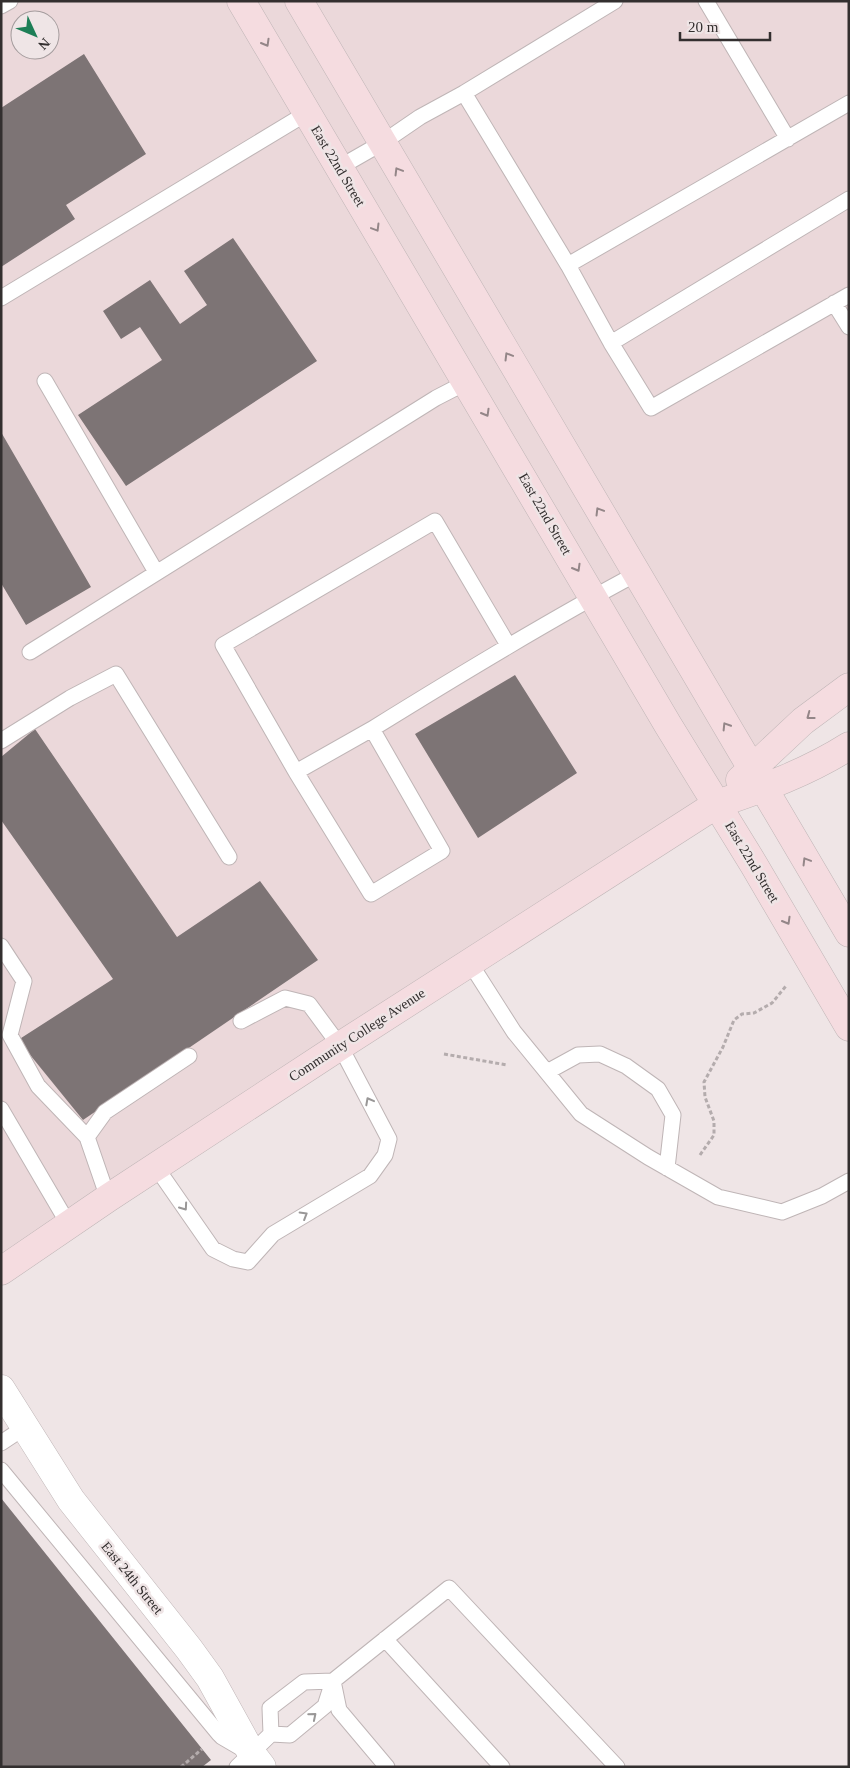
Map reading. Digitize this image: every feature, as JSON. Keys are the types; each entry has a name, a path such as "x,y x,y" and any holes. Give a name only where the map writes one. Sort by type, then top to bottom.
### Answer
{"street":[{"name":"East 22nd Street","path":"241,1 849,1027"},
{"path":"299,1 849,933"},
{"path":"758,778 802,721 849,686"},
{"name":"Community College Avenue","path":"1,1271 108,1198 340,1046 758,778 828,759 849,746"},
{"name":"East 24th Street","path":"1,1389 70,1500 210,1678 250,1762"}],"lane":[{"path":"1,6 10,1"},
{"path":"340,167 615,1"},
{"path":"706,1 788,139"},
{"path":"464,93 568,265 610,343 651,408 849,295"},
{"path":"568,265 849,103"},
{"path":"1,298 307,114"},
{"path":"610,343 849,199"},
{"path":"834,303 849,326"},
{"path":"45,381 156,572"},
{"path":"30,652 436,398 467,382"},
{"path":"372,729 442,851 370,894 296,772 223,645 435,521 508,645"},
{"path":"296,772 372,729 508,645 636,574"},
{"path":"1,741 70,698 116,674 229,857"},
{"path":"1,946 24,981 10,1034 38,1086 87,1137 108,1198"},
{"path":"470,963 514,1032 581,1114 667,1168 718,1197 782,1212 822,1196 849,1180"},
{"path":"156,1167 214,1249 233,1258 248,1262 273,1234 370,1176 385,1155 389,1138 340,1046 309,1004 285,998 242,1021"},
{"path":"546,1072 578,1056 600,1054 626,1066 658,1089 673,1115 667,1168"},
{"path":"87,1137 105,1112 188,1056"},
{"path":"1,1109 69,1225"},
{"path":"1,1443 25,1427"},
{"path":"1,1470 219,1734 250,1762 271,1734 270,1708 304,1682 332,1681"},
{"path":"271,1734 290,1735 325,1706 332,1681 449,1588 617,1767"},
{"path":"385,1639 502,1767"},
{"path":"332,1681 339,1710 387,1767"}],"path":[{"path":"700,1155 714,1135 714,1121 705,1097 704,1082 723,1047 734,1020 742,1014 754,1013 772,1003 786,986"},
{"path":"444,1054 507,1065"}],"shaded area":[{"path":"1,1 849,1 849,687 752,768 764,788 1,1271"}],"building":[{"path":"84,54 146,154 66,205 75,219 1,267 1,108"},
{"path":"233,238 317,361 126,486 78,415 162,360 140,327 121,339 103,311 150,280 180,324 207,305 184,271"},
{"path":"1,432 91,587 26,625 1,583"},
{"path":"515,675 577,773 478,838 415,734"},
{"path":"35,729 177,937 260,881 318,960 83,1120 18,1040 113,979 1,820 1,757"},
{"path":"1,1498 211,1760 202,1767 1,1767"}]}
